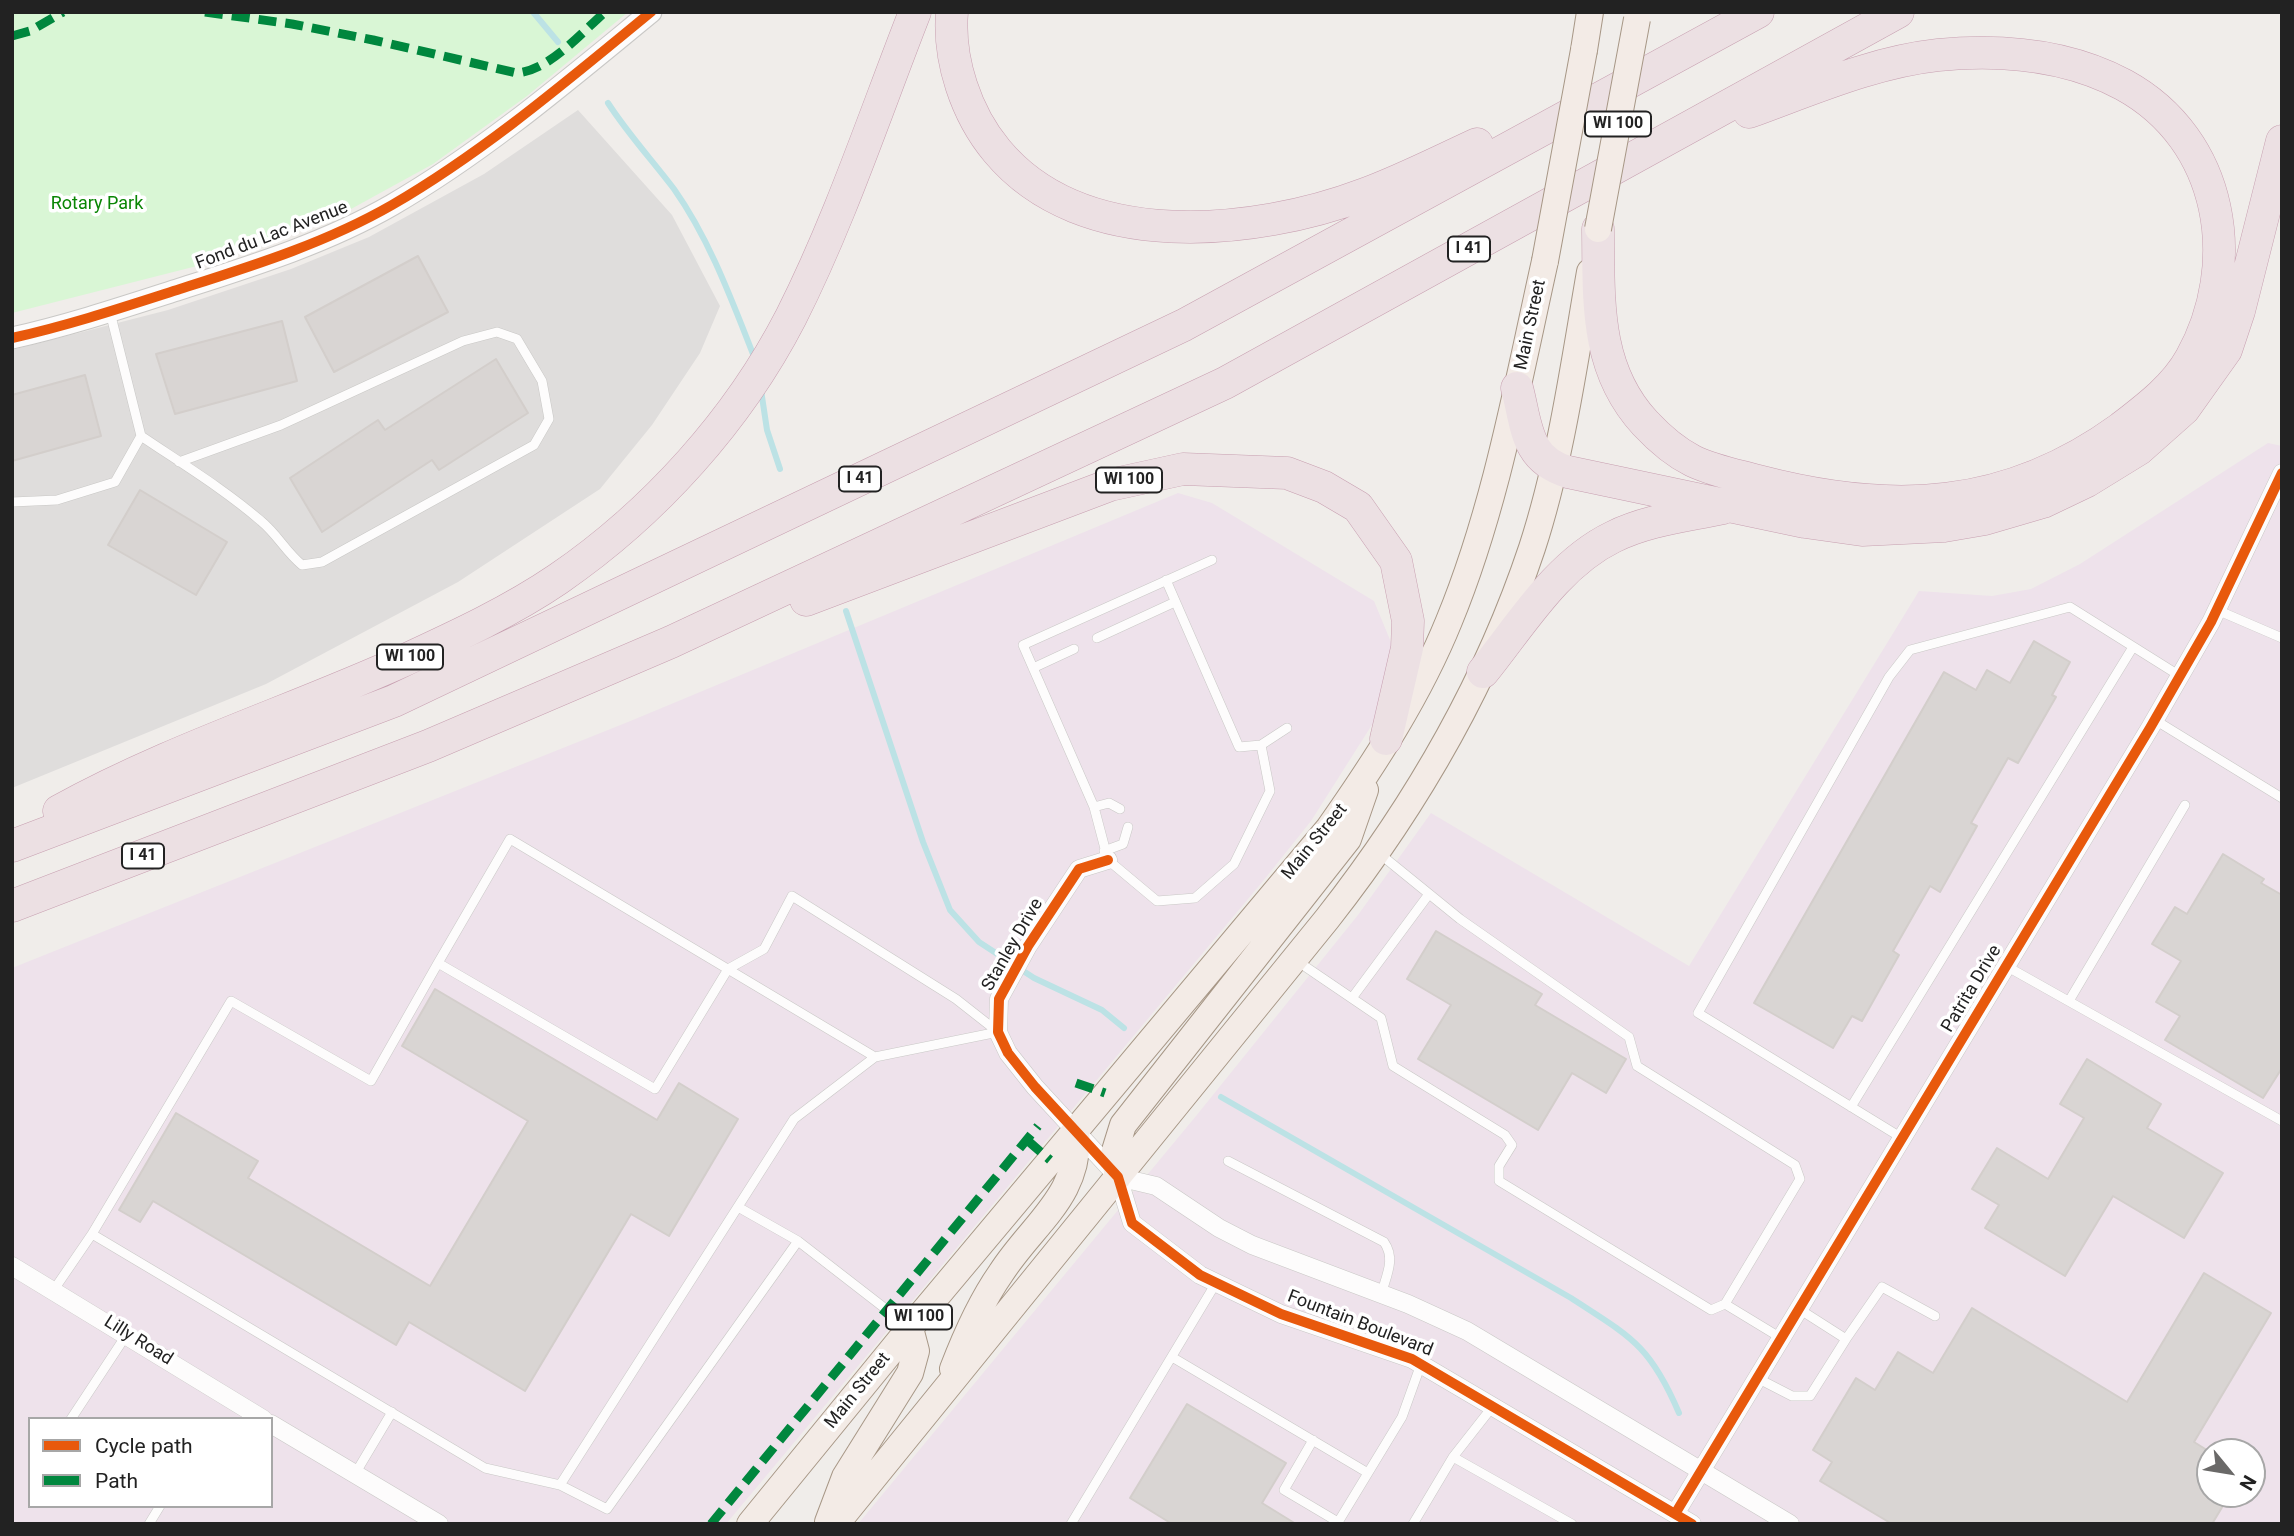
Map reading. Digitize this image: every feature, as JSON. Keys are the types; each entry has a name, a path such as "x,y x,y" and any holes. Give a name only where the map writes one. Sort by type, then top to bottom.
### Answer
{"highway":[{"name":"WI 100","path":"12,837 111,782 428,649 488,620 558,579 611,539 665,489 724,421 764,363 789,320 820,254 915,12"},
{"path":"952,12 954,60 971,109 985,137 1004,159 1045,192 1076,208 1136,223 1174,227 1272,219 1365,194 1681,55"},
{"name":"I 41","path":"12,846 419,689 1184,325 1758,12"},
{"name":"I 41","path":"12,906 428,746 671,642 1225,383 1898,12"},
{"path":"1598,229 1602,342 1624,396 1657,436 1690,460 1717,470 1779,486 1872,502 1954,500 2016,484 2090,451 2142,412 2168,388 2191,358 2211,314 2218,279 2220,231 2213,195 2193,153 2167,119 2127,87 2074,65 2020,55 1975,53 1934,56 1871,69 1662,144"},
{"path":"1517,388 1533,448 1541,460 1552,467 1805,522 1862,530 1944,526 1985,519 2043,502 2087,481 2140,449 2183,409 2226,350 2239,311 2282,141"},
{"name":"WI 100","path":"671,642 791,606 1110,485 1183,469 1287,473 1324,487 1358,507 1396,561 1408,621 1407,648 1387,739"},
{"path":"1483,672 1563,573 1600,544 1648,524 1735,505"}],"main road":[{"name":"Main Street","path":"750,1524 910,1328 1329,828 1371,768 1429,665 1449,621 1476,545 1517,388 1545,261 1590,12"},
{"name":"WI 100","path":"836,1524 1378,853 1433,768 1483,672 1532,547 1552,467 1637,16"},
{"path":"1118,1177 1114,1154 1123,1125 1348,839 1371,768"},
{"path":"944,1393 970,1325 1001,1272 1071,1180 1078,1153 1076,1130"},
{"path":"828,1524 845,1477 910,1373 916,1351 910,1328"}],"street":[{"name":"Fond du Lac Avenue","path":"12,338 65,327 306,246 389,207 496,137 651,12"},
{"name":"Patrita Drive","path":"1672,1519 2155,720 2217,610 2282,473"},
{"name":"Stanley Drive","path":"998,1032 997,1012 1004,988 1028,946 1079,869 1106,856"},
{"path":"998,1032 1008,1053 1118,1177"},
{"name":"Fountain Boulevard","path":"1118,1177 1132,1223 1200,1275 1281,1314 1421,1364 1494,1405 1672,1519 1692,1524"},
{"name":"Fountain Boulevard","path":"1118,1177 1156,1186 1219,1228 1252,1245 1408,1304 1507,1352 1790,1524"},
{"name":"Lilly Road","path":"12,1266 127,1334 256,1417"},
{"name":"Lilly Road","path":"273,1428 439,1524"}],"lane":[{"path":"110,312 141,436 249,510 302,565 322,562 534,445 549,419 542,381 517,339 496,332 463,341 281,425 179,462"},
{"path":"12,502 57,500 115,482 141,436"},
{"path":"1212,560 1023,645 1094,807 1106,856 1157,901 1195,898 1234,864 1270,791 1261,745"},
{"path":"1166,580 1238,747 1261,745 1287,728"},
{"path":"1097,638 1175,601"},
{"path":"1902,1138 1698,1013 1889,677 1910,650 2070,607 2180,676"},
{"path":"2217,610 2282,638"},
{"path":"1851,1107 2133,647"},
{"path":"1032,668 1074,649"},
{"path":"2155,720 2282,798"},
{"path":"1094,807 1109,803 1120,809"},
{"path":"2068,1001 2185,805"},
{"path":"1106,856 1123,844 1128,827"},
{"path":"53,1291 92,1234 231,1001 371,1081 510,839 875,1058"},
{"path":"1294,959 1381,1018 1393,1066 1505,1135 1512,1145 1499,1166 1499,1181 1711,1310 1725,1304 1800,1179 1795,1165 1637,1066 1629,1037 1460,919 1378,853"},
{"path":"1352,998 1429,894"},
{"path":"439,963 655,1089 728,970 764,949 792,896 956,999 998,1032"},
{"path":"2006,966 2282,1121"},
{"path":"561,1485 794,1119 875,1058 998,1032"},
{"path":"1228,1161 1384,1242 1391,1252 1391,1263 1381,1295"},
{"path":"738,1207 798,1241 910,1328"},
{"path":"92,1234 485,1468 561,1485 607,1509 798,1241"},
{"path":"1075,1522 1216,1283"},
{"path":"1757,1378 1792,1395 1810,1396 1882,1287 1935,1316"},
{"path":"1725,1304 1781,1338"},
{"path":"1799,1309 1846,1339"},
{"path":"72,1417 127,1334"},
{"path":"1171,1357 1368,1473"},
{"path":"1313,1440 1283,1490 1338,1523 1402,1417 1421,1364"},
{"path":"1413,1524 1453,1457 1494,1405"},
{"path":"355,1474 392,1412"},
{"path":"1453,1457 1572,1524"},
{"path":"149,1524 159,1508"}],"shaded area":[{"path":"578,110 672,215 720,306 700,353 652,425 600,489 458,582 266,684 12,788 12,350 168,310 291,269 369,237 484,174"},
{"path":"2268,443 2282,446 2282,1524 858,1524 1196,1116 1358,915 1431,813 1689,966 1919,591 1992,596 2031,589 2080,564"},
{"path":"1178,493 1212,503 1374,601 1395,652 1382,709 1311,821 726,1524 12,1524 12,968 628,722"}],"green space":[{"name":"Rotary Park","path":"12,12 628,12 527,96 433,164 331,220 193,267 12,313"}],"building":[{"path":"418,256 448,312 334,372 305,317"},
{"path":"282,321 297,381 175,414 156,354"},
{"path":"496,359 528,413 439,470 432,460 322,532 290,478 378,420 385,430"},
{"path":"85,375 101,436 12,461 12,395"},
{"path":"140,490 227,542 196,595 108,545"},
{"path":"2034,641 2070,662 2052,695 2056,697 2018,763 2008,758 1971,823 1977,826 1940,892 1930,886 1893,951 1899,955 1862,1021 1852,1016 1833,1048 1754,1003 1944,672 1976,690 1987,670 2010,683"},
{"path":"2223,854 2264,879 2261,883 2282,895 2282,1068 2263,1098 2165,1040 2180,1016 2156,1002 2181,961 2152,944 2175,907 2187,914"},
{"path":"1436,931 1542,994 1535,1005 1626,1059 1606,1093 1572,1073 1538,1130 1418,1059 1451,1005 1407,979"},
{"path":"435,989 657,1120 679,1083 738,1119 669,1236 631,1214 525,1391 409,1322 396,1345 153,1201 140,1222 119,1210 176,1113 258,1161 248,1178 430,1286 528,1121 402,1046"},
{"path":"2087,1059 2161,1104 2147,1128 2223,1173 2184,1238 2113,1196 2065,1276 1985,1228 1999,1205 1972,1189 1997,1148 2048,1179 2084,1118 2060,1104"},
{"path":"2204,1273 2271,1313 2194,1442 2196,1508 2222,1508 2212,1524 1892,1524 1820,1481 1832,1462 1813,1450 1856,1378 1875,1390 1898,1352 1933,1373 1972,1308 2127,1402"},
{"path":"1187,1404 1286,1463 1262,1503 1296,1524 1172,1524 1130,1498"}],"waterway":[{"path":"533,12 558,42"},
{"path":"608,103 674,189 699,229 755,359"},
{"path":"761,390 767,430 780,469"},
{"path":"846,611 923,842 950,910 979,942 1034,978 1102,1010 1124,1028"},
{"path":"1221,1097 1571,1298 1609,1323 1648,1357 1679,1413"}],"marked path":[{"path":"12,36 30,31 63,12"},
{"path":"205,12 292,24 517,73 553,58 605,12"},
{"path":"1076,1083 1105,1093"},
{"path":"711,1524 1038,1126"},
{"path":"1027,1140 1050,1160"}],"cycle path":[{"path":"12,338 97,315 234,272 288,253 367,219 426,184 493,138 651,12"},
{"path":"1675,1514 2150,728 2211,622 2282,473"},
{"path":"1108,860 1079,869 1028,946 999,999 998,1032 1008,1053 1035,1087 1118,1177 1132,1223 1200,1275 1281,1314 1412,1359 1692,1524"}]}
